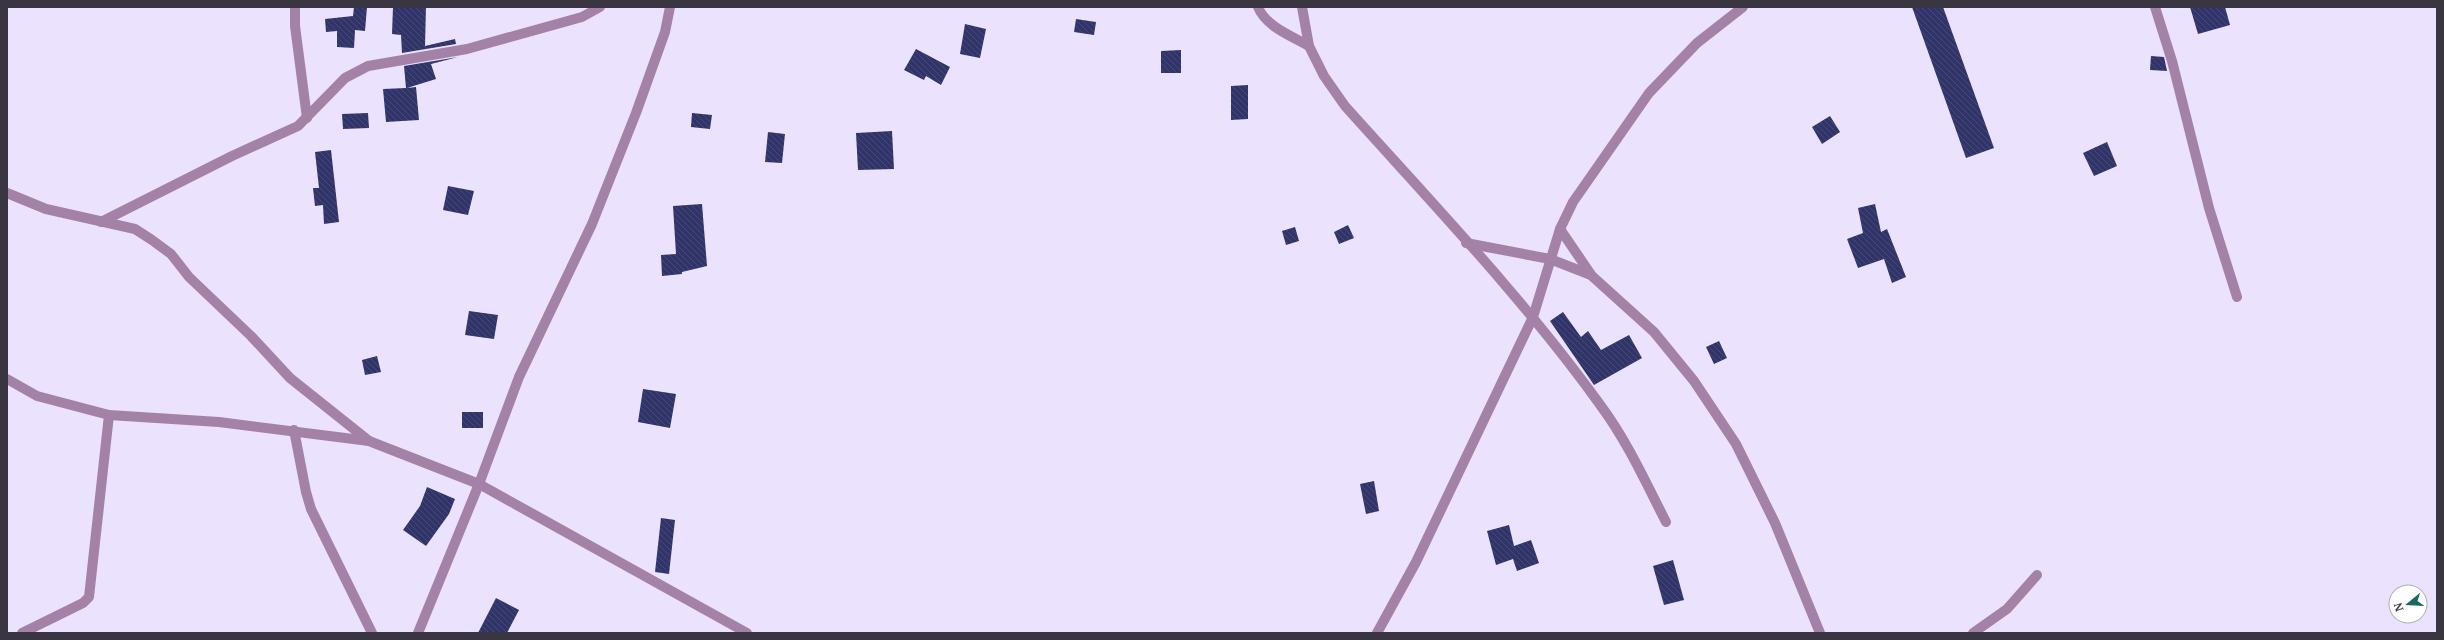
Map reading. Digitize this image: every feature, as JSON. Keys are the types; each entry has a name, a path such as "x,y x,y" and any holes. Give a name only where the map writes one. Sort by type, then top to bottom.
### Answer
{"street":[{"path":"295,7 295,26 307,118"},
{"path":"100,222 232,156 285,134 307,118 345,78 368,66 467,49 582,17 600,7"},
{"path":"418,633 479,484 519,377 592,224 630,128 665,32 670,7"},
{"path":"1258,7 1260,12 1275,27 1309,46"},
{"path":"1302,7 1309,46 1324,76 1345,106 1533,317 1602,407 1640,471 1666,522"},
{"path":"1377,633 1416,562 1533,317 1560,229 1572,202 1649,93 1697,43 1743,7"},
{"path":"2155,7 2172,61 2209,208 2237,297"},
{"path":"7,193 46,209 135,230 171,254 189,277 251,336 290,378 369,441"},
{"path":"1560,229 1592,276 1654,332 1694,381 1736,444 1775,523 1820,633"},
{"path":"1466,243 1550,259 1592,276"},
{"path":"7,379 36,396 109,415 294,430 369,441 479,484 747,633"},
{"path":"22,633 83,603 89,597 109,415"},
{"path":"294,430 306,492 311,509 372,633"},
{"path":"1973,633 2007,609 2037,575"}],"building":[{"path":"354,7 367,7 365,31 355,30 354,48 337,47 337,31 326,32 325,19 353,16"},
{"path":"393,7 426,7 425,46 455,39 456,44 402,53 401,35 392,34"},
{"path":"1912,7 1943,7 1994,148 1966,158"},
{"path":"2190,7 2225,7 2230,25 2198,34"},
{"path":"1076,19 1096,22 1094,35 1074,32"},
{"path":"965,24 986,29 980,58 960,54"},
{"path":"916,49 950,67 941,85 926,76 924,80 904,70"},
{"path":"1181,50 1181,73 1161,73 1161,51"},
{"path":"2151,56 2164,57 2167,71 2150,70"},
{"path":"458,57 431,64 436,79 407,88 416,87 419,120 386,122 383,89 406,88 404,66"},
{"path":"1248,85 1248,119 1231,120 1231,86"},
{"path":"368,113 369,128 343,129 342,114"},
{"path":"692,113 712,115 710,129 691,127"},
{"path":"1830,116 1840,132 1822,144 1812,127"},
{"path":"892,131 894,169 858,170 856,133"},
{"path":"768,132 785,134 782,163 765,162"},
{"path":"2107,142 2117,166 2094,176 2083,153"},
{"path":"331,150 339,222 324,224 323,205 315,206 313,188 319,188 315,152"},
{"path":"448,186 474,191 468,215 443,210"},
{"path":"702,204 707,266 682,272 682,274 662,276 661,255 676,254 673,206"},
{"path":"1875,204 1881,232 1887,229 1906,277 1892,283 1884,259 1858,268 1847,239 1863,233 1858,208"},
{"path":"1348,225 1354,238 1339,244 1334,232"},
{"path":"1295,227 1299,241 1286,245 1282,231"},
{"path":"469,311 498,315 494,339 465,335"},
{"path":"1563,312 1581,337 1588,331 1601,350 1629,335 1642,358 1594,385 1550,321"},
{"path":"1719,341 1727,358 1714,364 1706,347"},
{"path":"377,356 381,372 365,375 362,360"},
{"path":"643,389 676,394 670,428 638,422"},
{"path":"462,412 483,412 483,428 462,428"},
{"path":"1374,481 1379,511 1366,514 1360,484"},
{"path":"427,487 455,499 449,514 426,546 403,530 420,506"},
{"path":"661,518 675,520 669,574 655,572"},
{"path":"1509,525 1514,546 1531,540 1539,563 1517,571 1513,559 1496,565 1487,531"},
{"path":"1673,560 1684,600 1664,605 1653,566"},
{"path":"496,598 519,610 507,633 478,633"}]}
